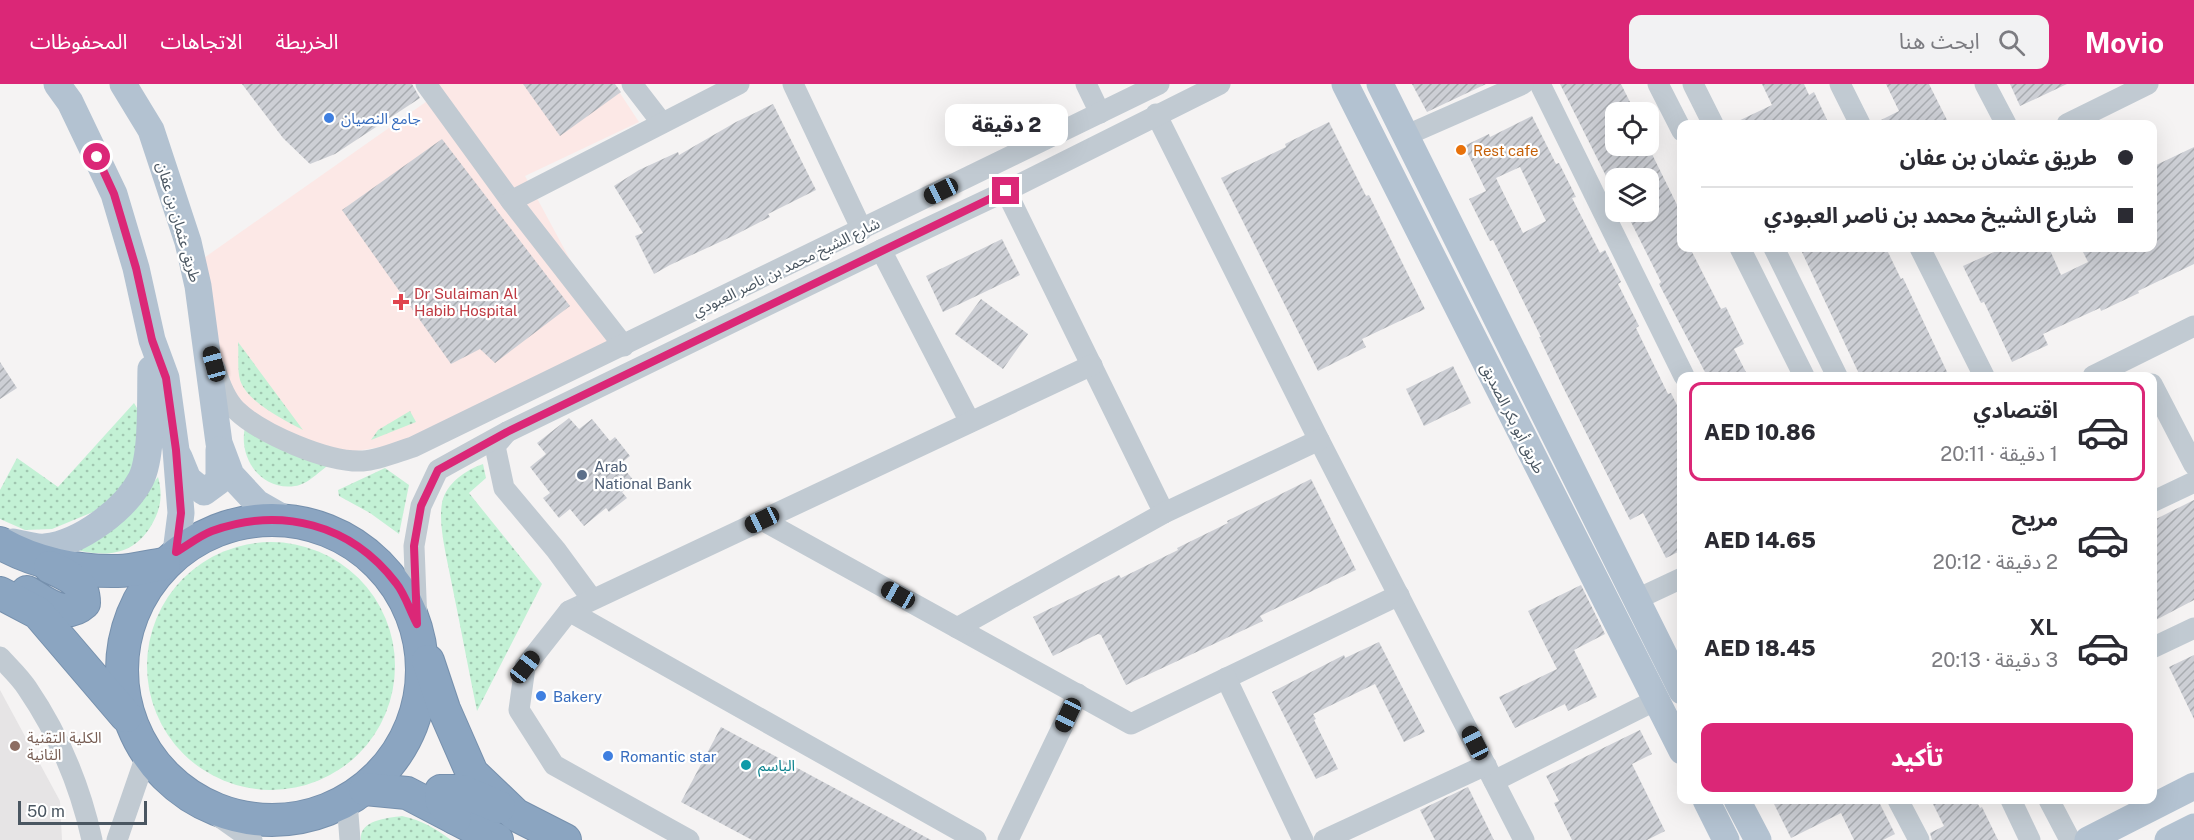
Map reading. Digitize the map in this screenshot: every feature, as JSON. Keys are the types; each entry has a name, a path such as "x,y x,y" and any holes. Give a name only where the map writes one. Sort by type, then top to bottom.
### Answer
{"highway":[{"path":"419,634 423,684 414,724 394,760 356,795 309,816 268,820 227,813 190,796 161,772 139,742 129,720 121,679 124,637 139,597 170,558 209,532 247,521 285,519 328,529 367,552 397,584 419,634 444,709 472,773 516,815"},
{"path":"0,543 36,559 80,584 84,593 84,603 76,610 60,610 0,578"},
{"path":"36,559 82,570 119,571 170,558"},
{"path":"0,593 38,613 129,720"},
{"path":"455,818 442,802 441,791 462,791 565,840"},
{"path":"356,795 407,794 497,840"}],"main road":[{"path":"57,84 70,102 114,194 136,268 152,340 166,378 176,450 181,513 170,558"},
{"name":"طريق عثمان بن عفان","path":"123,84 151,130 198,286 219,442 231,475 257,503 285,519"},
{"name":"طريق أبو بكر الصديق","path":"1345,84 1677,741"},
{"name":"طريق أبو بكر الصديق","path":"1380,84 1677,681"},
{"path":"0,537 44,547 76,538 103,522 141,478 149,443 152,340"},
{"path":"176,450 188,479 204,492 219,481 219,442"},
{"path":"2088,840 2194,786"},
{"path":"1708,804 1726,840"},
{"path":"1739,804 1758,840"},
{"path":"2168,840 2194,827"}],"street":[{"path":"426,84 511,201 624,346"},
{"path":"632,84 662,123"},
{"path":"511,201 739,84"},
{"path":"793,84 862,230"},
{"path":"1086,84 1100,113"},
{"name":"شارع الشيخ محمد بن ناصر العبودي","path":"203,322 220,385 235,409 292,445 337,458 363,461 413,447 1159,84"},
{"name":"شارع الشيخ محمد بن ناصر العبودي","path":"419,634 414,546 421,506 438,470 507,432 1006,191 1220,84"},
{"path":"1407,135 1522,84"},
{"path":"1540,84 1682,372"},
{"path":"1658,84 1677,121"},
{"path":"1693,84 1711,120"},
{"path":"1840,84 1858,120"},
{"path":"1985,84 2004,120"},
{"path":"2074,120 2137,86"},
{"path":"1156,114 1319,440 1524,840"},
{"path":"1006,191 1164,513"},
{"path":"882,250 970,422"},
{"path":"1742,252 1802,372"},
{"path":"1776,252 1835,372"},
{"path":"1922,252 1982,372"},
{"path":"2101,372 2194,326"},
{"path":"2137,354 2147,372"},
{"path":"689,840 555,765 519,710 525,667 569,611 1092,365"},
{"path":"2157,394 2194,465"},
{"path":"507,432 495,446 504,488 556,550 592,599"},
{"path":"957,628 1164,513 1319,440"},
{"path":"2157,500 2194,482"},
{"path":"762,520 1131,724 1399,595"},
{"path":"1635,600 1677,580"},
{"path":"569,611 976,840"},
{"path":"2157,646 2194,628"},
{"path":"0,657 26,687 54,731 75,778 92,840"},
{"path":"1226,678 1303,840"},
{"path":"1008,840 1078,694"},
{"path":"1324,840 1490,773 1656,700"},
{"path":"117,840 147,753"},
{"path":"350,840 356,795"},
{"path":"190,796 252,840"},
{"path":"1900,804 1918,840"},
{"path":"2013,804 2030,840"},
{"path":"2051,804 2070,840"}],"shaded area":[{"name":"Dr Sulaiman Al Habib Hospital","path":"435,84 614,84 639,122 525,176 615,343 399,444 350,452 313,444 264,420 240,402 225,376 201,260 440,92"},
{"name":"الكلية التقنية الثانية","path":"0,690 60,801 62,840 0,840"}],"green space":[{"path":"238,342 303,430 258,403 244,388 239,376"},
{"path":"134,403 143,418 146,441 122,491 93,512 52,529 25,530 0,519 0,490 17,458 58,487"},
{"path":"410,411 416,422 371,440 378,430"},
{"path":"245,427 331,463 300,485 283,486 272,483 262,478 249,461 245,450"},
{"path":"483,464 486,478 469,493 542,584 477,711 445,552 441,512 444,496 452,483"},
{"path":"385,468 409,485 399,534 370,513 339,496 338,490"},
{"path":"158,477 161,496 157,514 143,537 133,545 112,553 89,552 63,546 141,498"},
{"path":"259,542 283,542 307,547 330,556 359,578 381,607 386,618 393,642 395,666 393,690 386,714 381,725 359,754 330,776 319,781 283,790 259,790 235,785 212,776 192,762 175,745 161,725 152,702 147,678 147,654 152,630 161,607 175,587 192,570 212,556 235,547"},
{"path":"402,816 428,825 451,840 361,840 364,828 369,824"}],"building":[{"name":"جامع النصيان","path":"242,84 412,84 420,98 335,154 310,164 283,138"},
{"path":"523,84 615,84 621,92 560,136"},
{"path":"1412,84 1486,84 1427,112"},
{"path":"1560,84 1621,84 1630,102 1605,102 1605,156 1653,156 1659,168 1605,168 1605,174"},
{"path":"1762,84 1804,84 1809,95 1814,92 1827,120 1740,120 1772,105"},
{"path":"1886,84 1929,84 1947,120 1881,120 1899,111"},
{"path":"2010,84 2067,84 2020,106"},
{"path":"773,104 816,190 768,214 770,217 654,274 635,236 643,233 614,186 639,170 678,152 679,155 736,122"},
{"path":"1532,116 1556,164 1559,163 1576,197 1572,198 1600,253 1605,250 1621,282 1618,284 1639,326 1636,328 1668,394 1671,393 1677,405 1677,552 1666,558 1643,513 1630,520 1493,240 1490,241 1469,199 1486,191 1464,146 1489,134 1490,137","holes":["1520,167 1546,221 1523,233 1496,178"]},
{"path":"1329,122 1366,196 1369,195 1425,309 1362,339 1366,347 1318,371 1221,178 1286,147 1285,144"},
{"name":"Dr Sulaiman Al Habib Hospital","path":"442,139 570,306 495,363 480,349 451,364 342,210"},
{"path":"2194,147 2194,264 2101,311 2100,308 2043,334 2048,345 2012,362 1984,302 1981,303 1963,266 1994,252 2051,252 2061,275 2088,262 2083,252 2157,252 2157,165"},
{"path":"1659,168 1677,205 1677,252 1692,252 1721,309 1726,307 1744,344 1734,349 1746,372 1705,372 1659,284 1661,282 1631,222 1659,222"},
{"path":"1002,239 1020,275 943,312 926,276"},
{"path":"1802,252 1888,252 1901,279 1903,278 1947,372 1858,372"},
{"path":"981,299 1028,334 1003,369 955,334"},
{"path":"0,362 17,388 0,399"},
{"path":"1453,366 1471,403 1424,426 1406,389"},
{"name":"Arab National Bank","path":"569,418 579,429 592,419 610,441 615,437 630,456 620,464 635,482 622,492 627,498 609,512 606,508 584,526 570,509 559,518 543,498 550,493 530,467 546,454 537,443"},
{"path":"1311,479 1356,570 1260,616 1263,621 1126,685 1101,635 1098,634 1053,656 1033,617 1119,575 1121,578 1178,550 1177,548 1228,523 1227,521"},
{"path":"2194,500 2194,600 2157,619 2157,518"},
{"path":"1581,585 1605,634 1574,650 1597,697 1568,711 1565,704 1515,728 1499,697 1557,669 1528,611"},
{"path":"1379,642 1425,732 1404,742 1375,684 1313,714 1338,769 1316,779 1272,692 1344,655 1345,658"},
{"path":"2194,655 2194,719 2169,667"},
{"name":"الباسم","path":"721,727 931,840 752,840 681,802"},
{"path":"1640,730 1652,754 1632,764 1665,831 1647,840 1572,840 1554,803 1559,801 1546,776"},
{"path":"1468,787 1494,840 1435,840 1420,810"},
{"path":"1774,804 1880,804 1895,834 1883,840 1854,840 1841,813 1791,838"},
{"path":"1933,804 1978,804 1980,808 1982,807 1998,840 1932,840 1930,833 1944,826"}],"place":[{"name":"جامع النصيان","path":"329,118"},
{"name":"Rest cafe","path":"1461,150"},
{"name":"Dr Sulaiman Al Habib Hospital","path":"401,302"},
{"name":"Arab National Bank","path":"582,475"},
{"name":"Bakery","path":"541,696"},
{"name":"الكلية التقنية الثانية","path":"15,746"},
{"name":"Romantic star","path":"608,756"},
{"name":"الباسم","path":"746,765"}],"route":[{"path":"97,157 114,194 136,268 152,340 166,378 176,450 181,513 176,552 209,532 247,521 285,519 328,529 367,552 397,584 417,624 414,546 421,506 438,470 507,432 1006,191"}]}
